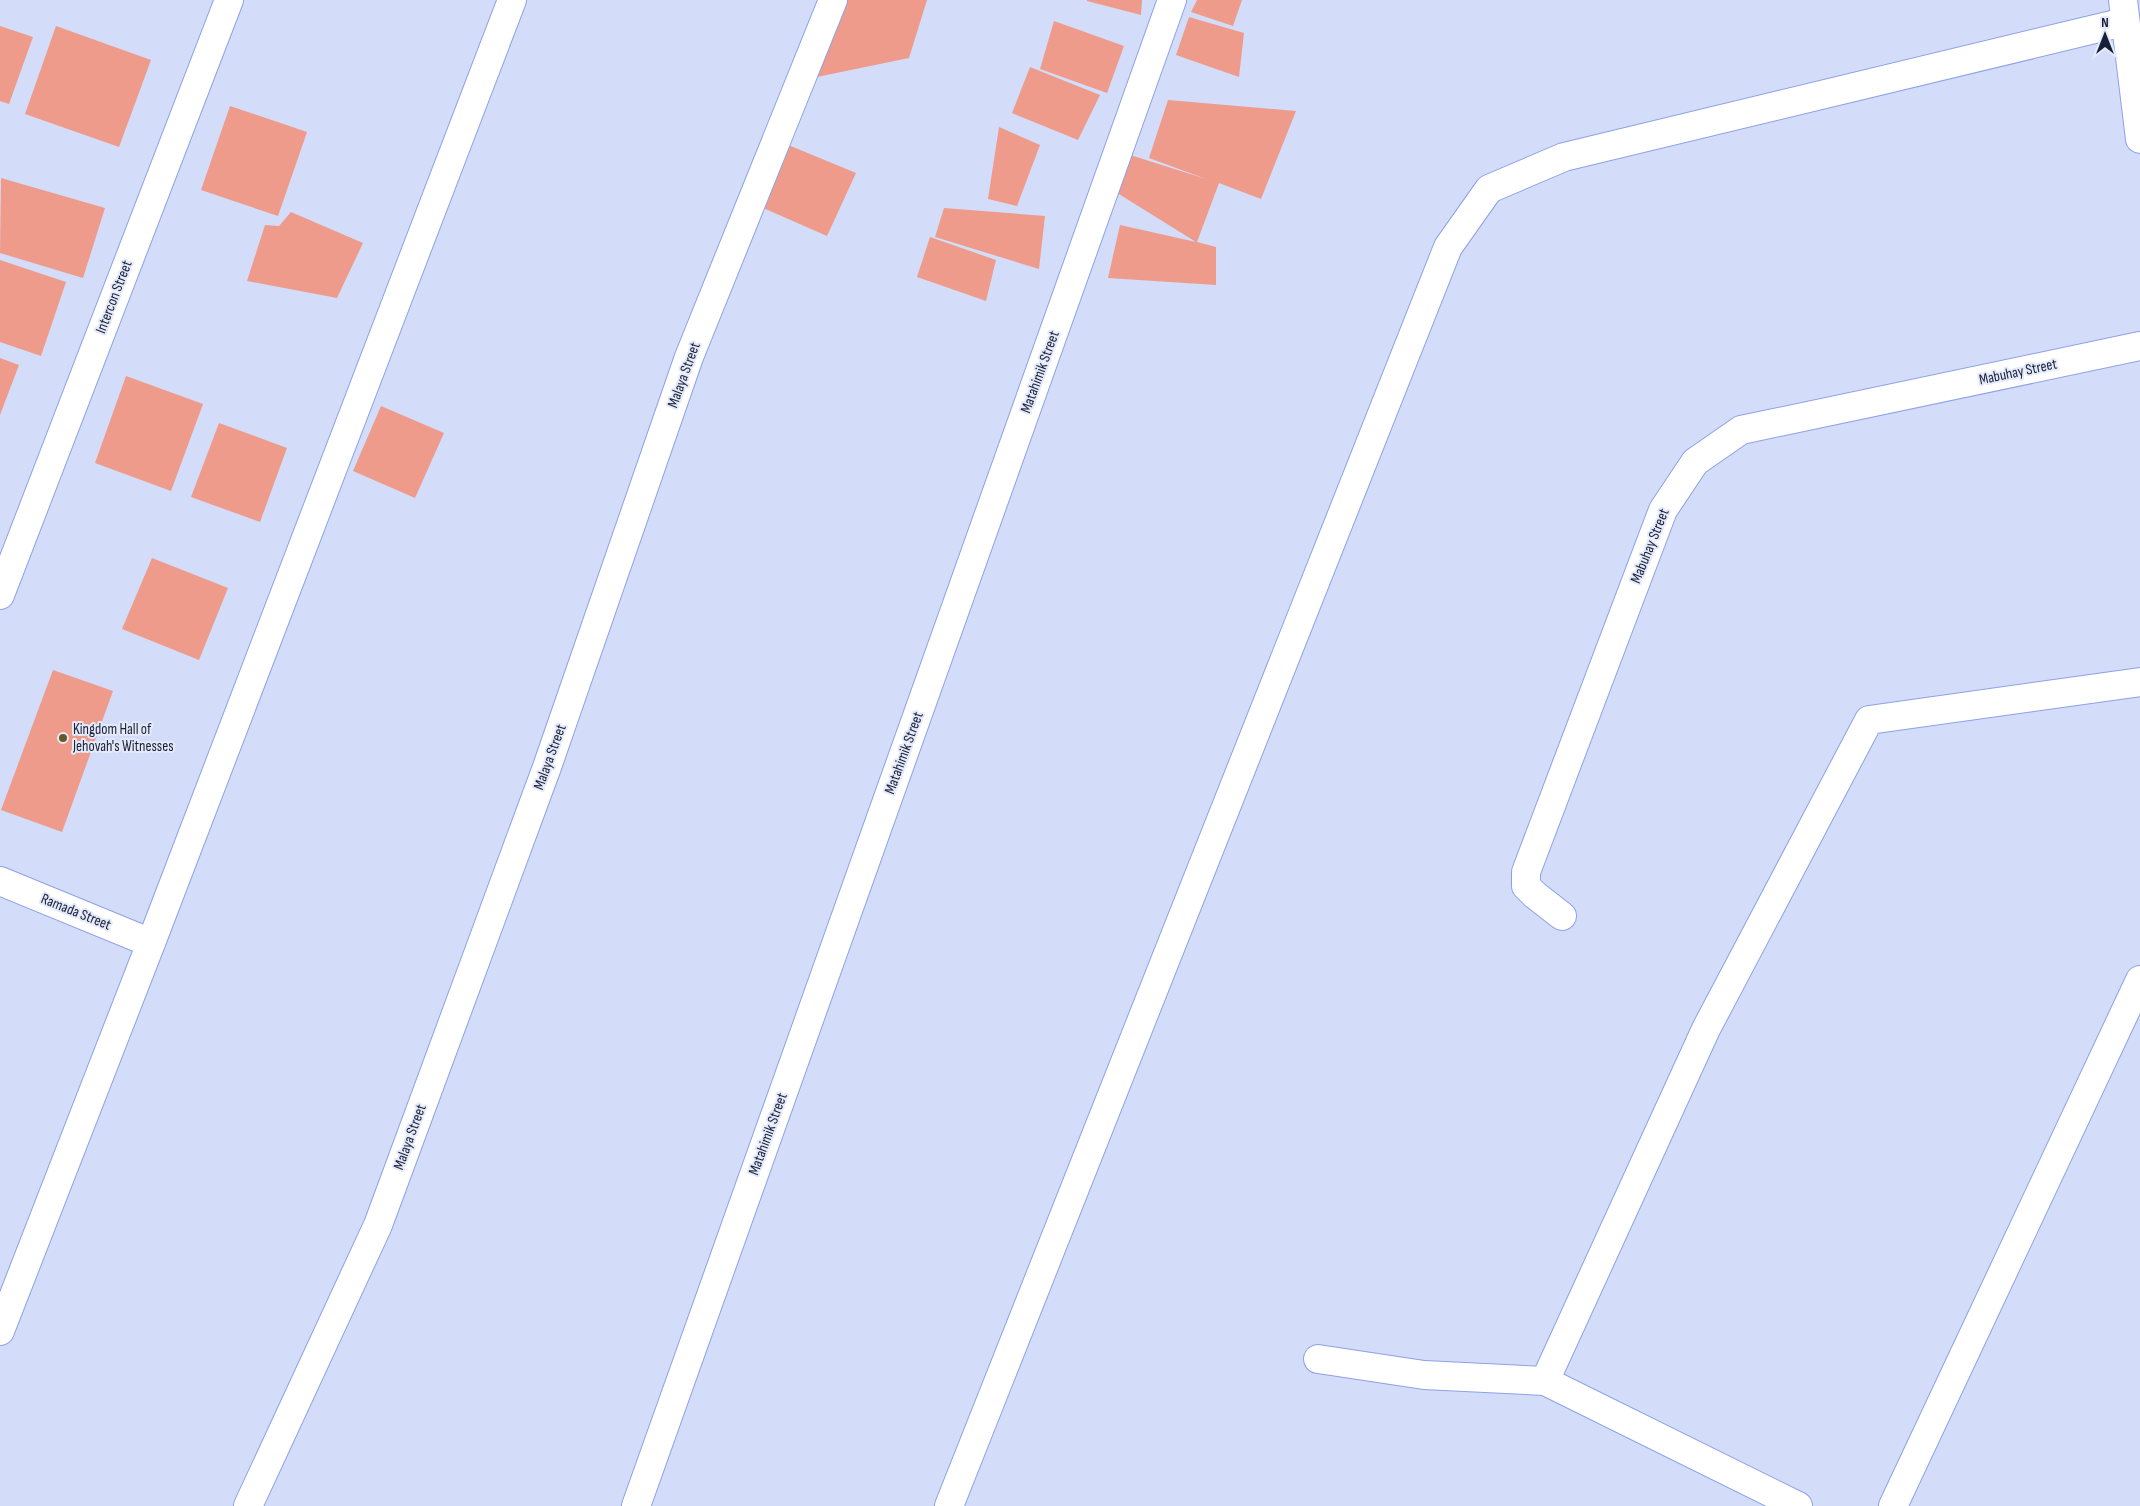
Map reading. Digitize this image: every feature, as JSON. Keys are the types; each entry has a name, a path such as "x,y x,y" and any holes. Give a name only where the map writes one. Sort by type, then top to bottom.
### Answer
{"street":[{"name":"Intercon Street","path":"0,595 229,0"},
{"path":"0,1331 151,943 512,0"},
{"name":"Malaya Street","path":"248,1506 378,1225 547,767 690,357 833,0"},
{"name":"Matahimik Street","path":"636,1506 1172,0"},
{"path":"949,1506 1448,247 1489,189 1564,157 2124,11 2140,139"},
{"name":"Mabuhay Street","path":"1562,916 1526,886 1526,872 1663,510 1695,462 1741,430 2140,346"},
{"path":"1545,1381 1706,1029 1868,720 2140,682"},
{"name":"Ramada Street","path":"0,881 151,943"},
{"path":"1893,1506 2140,980"},
{"path":"1318,1359 1424,1375 1545,1381 1798,1506"}],"building":[{"path":"839,0 927,0 909,58 807,79"},
{"path":"1087,0 1142,0 1141,15 1087,1"},
{"path":"1197,0 1242,0 1233,26 1191,12"},
{"path":"1189,17 1244,33 1239,77 1176,55"},
{"path":"1054,21 1124,46 1107,93 1040,69"},
{"path":"0,26 33,37 9,104 0,101"},
{"path":"56,26 151,60 119,147 25,114"},
{"path":"1030,67 1100,95 1078,140 1012,113"},
{"path":"1168,100 1296,111 1261,199 1219,183 1197,242 1216,247 1216,285 1108,278 1120,225 1196,242 1114,191 1124,153 1206,179 1149,158"},
{"path":"230,106 307,132 278,216 201,190"},
{"path":"999,127 1040,145 1017,206 988,199"},
{"path":"781,142 856,173 827,236 756,205"},
{"path":"1,178 105,208 83,278 0,253"},
{"path":"944,208 1045,216 1039,269 935,237"},
{"path":"291,212 363,243 337,298 247,281 265,225 279,226"},
{"path":"930,237 996,260 986,301 917,277"},
{"path":"0,260 66,282 41,356 0,342"},
{"path":"0,358 19,365 0,415"},
{"path":"126,376 203,404 171,491 95,463"},
{"path":"381,406 444,433 415,498 353,471"},
{"path":"219,423 287,448 260,522 191,497"},
{"path":"152,558 228,588 199,660 122,629"},
{"path":"53,670 113,691 62,832 1,810"}],"place":[{"name":"Kingdom Hall of Jehovah's Witnesses","path":"63,738"}]}
